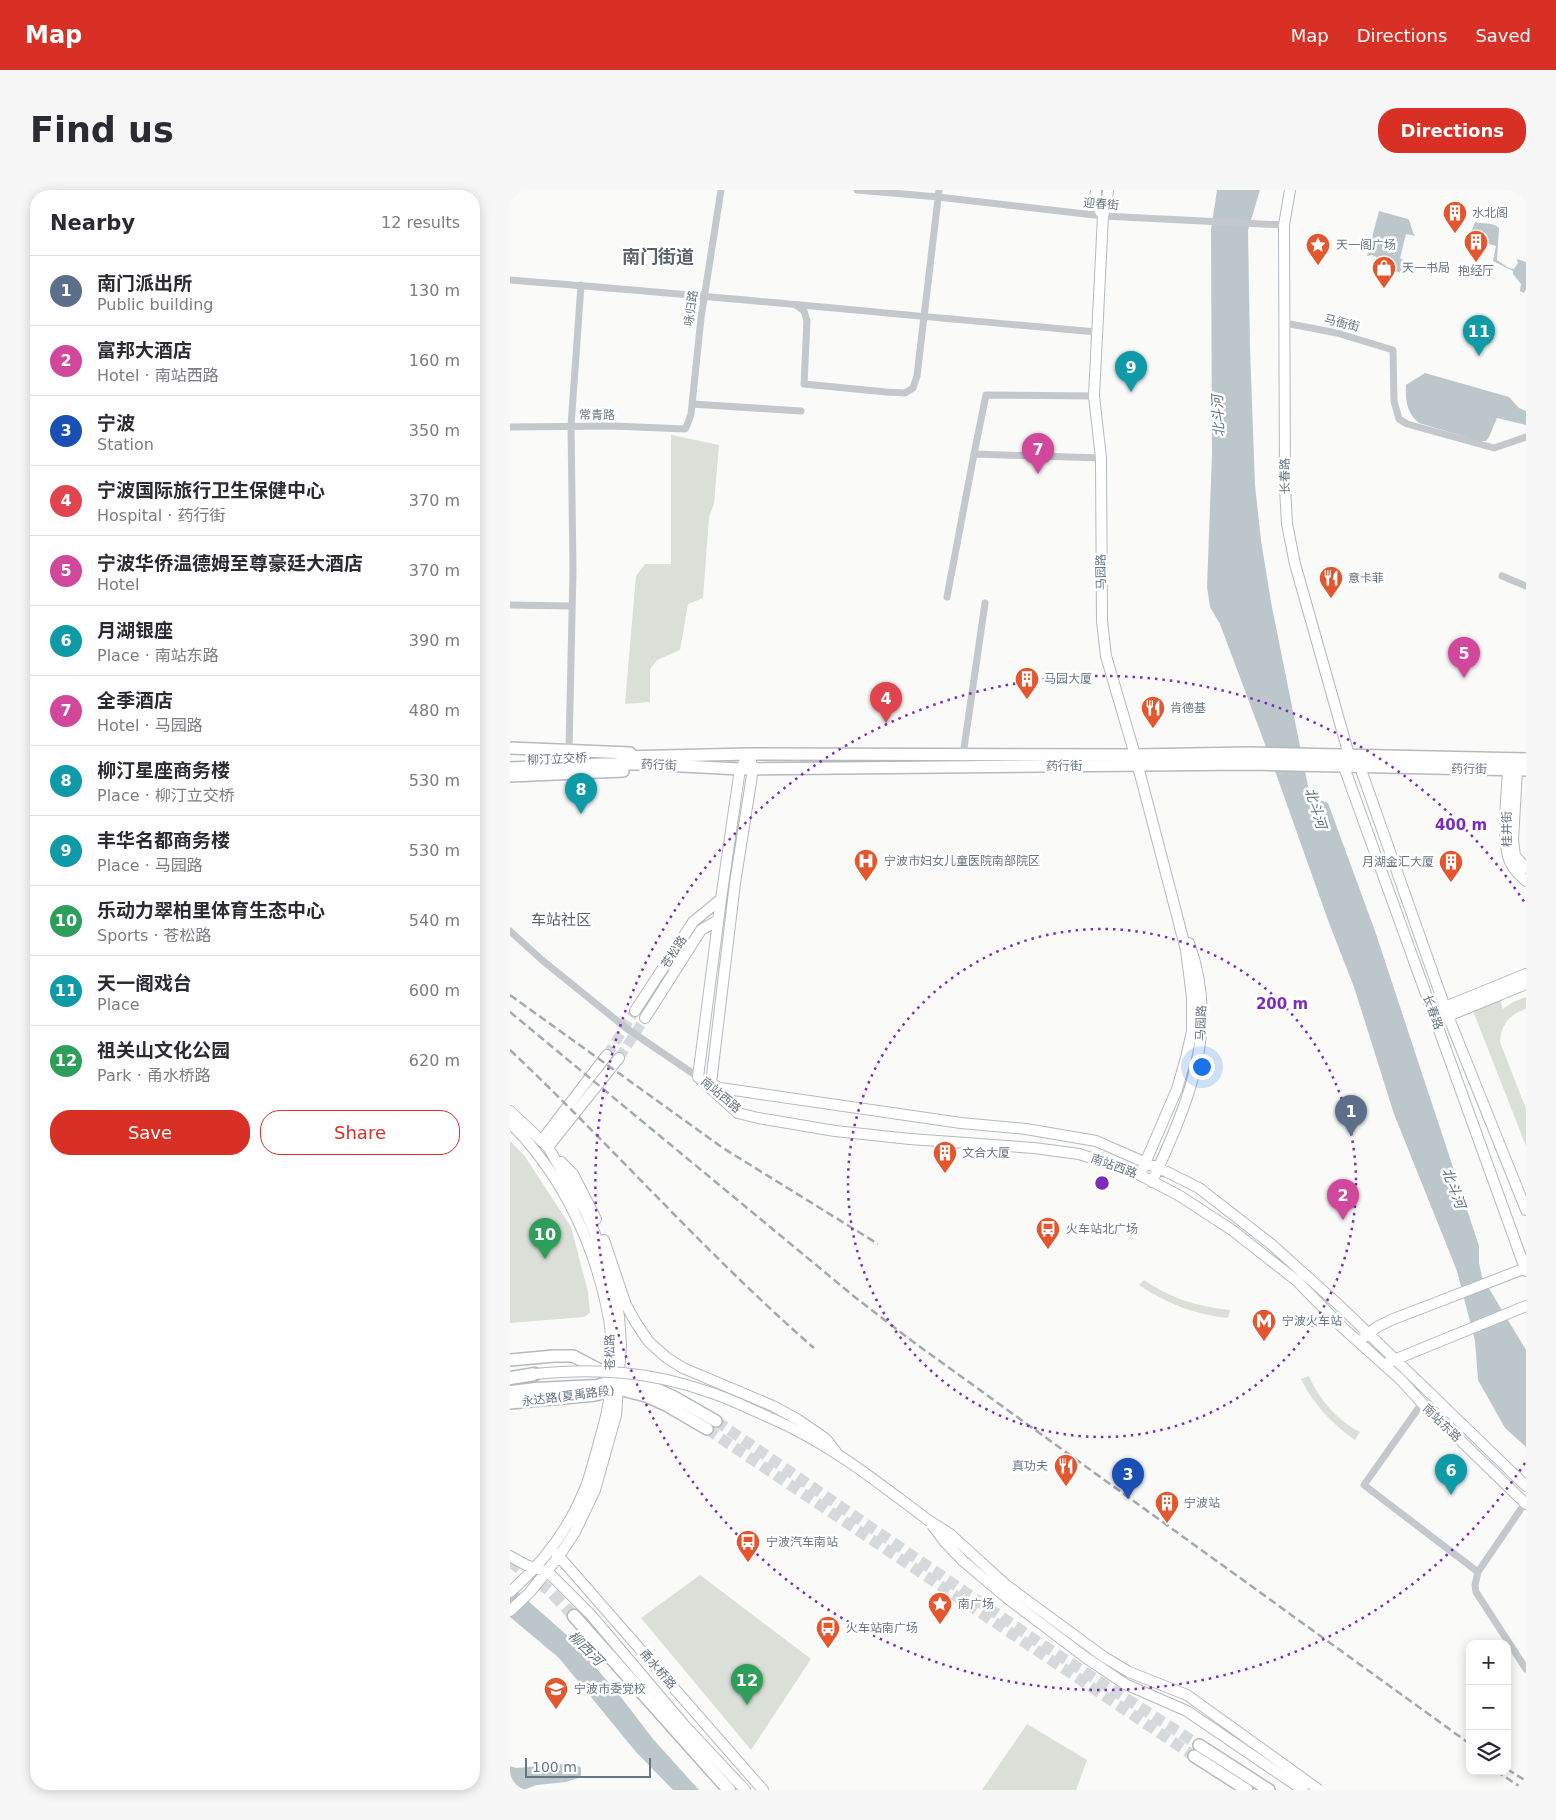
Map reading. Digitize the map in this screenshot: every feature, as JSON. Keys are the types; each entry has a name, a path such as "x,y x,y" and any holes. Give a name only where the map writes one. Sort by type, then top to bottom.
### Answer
{"highway":[{"path":"510,1376 535,1374"},
{"path":"510,1392 614,1386"},
{"path":"574,1616 729,1790"}],"main road":[{"name":"马园路","path":"1096,190 1095,203 1103,216"},
{"name":"马园路","path":"1108,190 1103,216 1094,396 1102,458 1102,621 1106,656 1136,760 1186,950 1192,997 1192,1031 1177,1089 1140,1175"},
{"name":"长春路","path":"1290,190 1284,225 1285,488 1288,524 1295,564 1347,755 1360,767 1447,1011 1526,1210"},
{"path":"510,748 689,755"},
{"name":"药行街","path":"604,761 689,755 749,754 963,755 1136,760"},
{"path":"711,1083 734,882 753,768 749,754"},
{"path":"698,1077 740,769 749,754"},
{"name":"药行街","path":"604,761 740,769 1347,755 1526,759"},
{"path":"1344,767 1347,755"},
{"name":"药行街","path":"1248,758 1344,767 1517,770"},
{"name":"柳汀立交桥","path":"510,761 604,761"},
{"name":"柳汀立交桥","path":"510,768 604,761"},
{"path":"510,776 613,772 680,766"},
{"name":"长春路","path":"1344,767 1526,1269"},
{"name":"桂井街","path":"1517,770 1513,840 1515,856 1526,868"},
{"name":"桂井街","path":"1517,770 1505,841 1508,858 1515,870 1526,881"},
{"name":"苍松路","path":"635,1011 693,922 721,899"},
{"name":"苍松路","path":"646,1018 701,930 718,920"},
{"name":"马园路","path":"1152,1182 1193,1079 1198,1063 1202,1033 1202,994 1194,955 1178,920"},
{"path":"1447,1011 1526,974"},
{"path":"1447,1011 1526,984"},
{"path":"547,1147 607,1055"},
{"path":"547,1147 618,1058"},
{"name":"南站西路","path":"698,1077 720,1088 961,1123 1026,1129 1096,1142 1158,1168 1199,1188 1271,1244 1368,1334"},
{"name":"南站西路","path":"698,1077 738,1113 758,1118 835,1131 910,1139 1034,1148 1079,1154 1129,1170 1180,1196 1232,1230 1296,1281 1359,1342"},
{"name":"苍松路","path":"510,1110 547,1147 581,1205 595,1234 613,1290 621,1345 614,1386 586,1486 548,1572 510,1610"},
{"name":"苍松路","path":"510,1123 525,1138 560,1186 586,1238 609,1320 614,1386"},
{"path":"547,1147 574,1174 589,1204 610,1256 626,1304 649,1342 667,1358 683,1368 773,1406 797,1419 826,1439 836,1452"},
{"path":"1359,1342 1377,1327 1391,1320 1526,1269"},
{"path":"1384,1364 1526,1306"},
{"name":"南站东路","path":"1368,1334 1526,1486"},
{"name":"南站东路","path":"1359,1342 1400,1379 1422,1403 1526,1504"},
{"name":"永达路(夏禹路段)","path":"510,1360 573,1356 614,1386 653,1399 707,1430"},
{"path":"535,1374 599,1370 618,1371 676,1382 711,1392 803,1432 836,1452 950,1534 1006,1585 1104,1657 1129,1672 1187,1695 1319,1790"},
{"path":"614,1386 648,1385 674,1396 716,1421"},
{"name":"永达路(夏禹路段)","path":"510,1403 595,1395 614,1386"},
{"path":"928,1520 962,1561 1085,1657 1125,1684 1187,1711 1303,1790"},
{"name":"苍松路","path":"510,1592 556,1552"},
{"name":"甬水桥路","path":"556,1552 762,1790"},
{"path":"510,1556 526,1565 548,1572"},
{"name":"甬水桥路","path":"548,1572 591,1615 685,1726 745,1790"},
{"path":"1199,1745 1269,1790"},
{"path":"1194,1756 1247,1790"}],"street":[{"name":"咏归路","path":"684,429 688,423 692,404 701,318 721,190"},
{"name":"迎春街","path":"857,190 939,193 1103,216 1284,225"},
{"path":"796,305 804,311 807,321 804,384 905,393 913,388 917,376 939,193"},
{"path":"510,280 705,295 1097,332"},
{"path":"569,750 572,606 571,426 581,285"},
{"name":"马衙街","path":"1285,323 1337,333 1394,350 1394,402 1399,420 1406,424 1494,448 1526,436"},
{"path":"947,597 986,396 1094,396"},
{"path":"692,404 801,411"},
{"name":"常青路","path":"510,427 571,426 684,429"},
{"path":"974,454 1102,458"},
{"path":"1502,576 1526,586"},
{"path":"963,755 985,603"},
{"path":"510,605 572,606"},
{"path":"510,931 542,960 626,1028 698,1077"},
{"path":"510,1132 525,1138"},
{"path":"1422,1403 1364,1485 1478,1572"},
{"path":"1526,1504 1478,1572 1475,1585 1476,1592 1526,1668"}],"shaded area":[{"path":"671,435 719,445 714,504 709,517 703,598 688,604 680,650 657,660 650,669 650,702 625,704 636,576 645,564 671,564"},
{"path":"1526,997 1526,1009 1515,1014 1507,1021 1502,1030 1500,1042 1526,1109 1526,1146 1473,1011 1500,1000 1503,1009 1513,1002"},
{"path":"510,1141 524,1155 571,1227 588,1292 590,1313 584,1317 510,1323"},
{"path":"1144,1280 1164,1292 1185,1301 1207,1307 1230,1310 1228,1318 1204,1314 1170,1303 1139,1285"},
{"path":"1309,1376 1330,1408 1344,1422 1360,1432 1355,1440 1331,1420 1311,1397 1301,1379"},
{"path":"700,1575 811,1659 751,1750 641,1618"},
{"path":"1027,1724 1087,1760 1076,1790 982,1790"}],"water":[{"name":"北斗河","path":"1217,190 1260,190 1248,230 1255,485 1261,540 1271,602 1310,796 1328,803 1375,931 1479,1246 1479,1263 1482,1277 1526,1350 1526,1447 1505,1428 1478,1380 1475,1341 1457,1271 1394,1114 1354,987 1220,624 1210,607 1207,587 1212,454 1211,230"},
{"path":"1379,211 1408,219 1410,222 1415,236 1406,234 1400,258 1405,261 1407,267 1402,273 1381,268 1380,259 1372,255 1367,256"},
{"path":"1475,222 1491,224 1499,228 1497,260 1514,269 1518,263 1517,259 1526,262 1526,289 1524,293 1520,291 1521,284 1513,274 1513,271 1493,261 1496,246 1469,238"},
{"path":"1425,373 1509,397 1519,408 1526,411 1526,425 1497,418 1486,441 1479,441 1419,423 1409,411 1406,385"},
{"path":"510,1585 569,1637 617,1692 653,1739 699,1790 673,1790 636,1752 559,1658 510,1617"},
{"path":"575,1763 581,1768 581,1777 566,1782 537,1785 523,1790 510,1790 510,1766 516,1768"}],"tunnel":[{"path":"607,1055 635,1011"},
{"path":"619,1058 645,1018"},
{"path":"716,1421 1041,1644 1199,1745"},
{"path":"707,1429 1194,1756"},
{"path":"510,1561 550,1591 574,1616"}],"railway":[{"path":"510,995 723,1148 878,1244"},
{"path":"510,1012 856,1298 912,1341 1466,1741"},
{"path":"510,1050 736,1276 814,1348"},
{"path":"1511,1772 1526,1781"},
{"path":"1502,1775 1525,1790"}],"place":[{"name":"水北阁","path":"1455,234"},
{"name":"抱经厅","path":"1476,263"},
{"name":"天一阁广场","path":"1318,266"},
{"name":"天一书局","path":"1384,289"},
{"name":"天一阁戏台","path":"1479,356"},
{"name":"丰华名都商务楼","path":"1131,392"},
{"name":"全季酒店","path":"1038,474"},
{"name":"意卡菲","path":"1331,599"},
{"name":"宁波华侨温德姆至尊豪廷大酒店","path":"1464,678"},
{"name":"马园大厦","path":"1027,700"},
{"name":"宁波国际旅行卫生保健中心","path":"886,723"},
{"name":"肯德基","path":"1153,729"},
{"name":"柳汀星座商务楼","path":"581,814"},
{"name":"宁波市妇女儿童医院南部院区","path":"866,882"},
{"name":"月湖金汇大厦","path":"1451,883"},
{"name":"南门派出所","path":"1351,1136"},
{"name":"文合大厦","path":"945,1174"},
{"name":"富邦大酒店","path":"1343,1220"},
{"name":"火车站北广场","path":"1048,1250"},
{"name":"乐动力翠柏里体育生态中心","path":"545,1259"},
{"name":"宁波火车站","path":"1264,1342"},
{"name":"真功夫","path":"1066,1487"},
{"name":"月湖银座","path":"1451,1495"},
{"name":"宁波","path":"1128,1499"},
{"name":"宁波站","path":"1167,1524"},
{"name":"宁波汽车南站","path":"748,1563"},
{"name":"南广场","path":"940,1625"},
{"name":"火车站南广场","path":"828,1649"},
{"name":"祖关山文化公园","path":"747,1705"},
{"name":"宁波市委党校","path":"556,1710"}],"district":[{"name":"南门街道","path":"658,256"},
{"name":"车站社区","path":"561,920"}],"water label":[{"name":"柳西河","path":"586,1648"}]}
